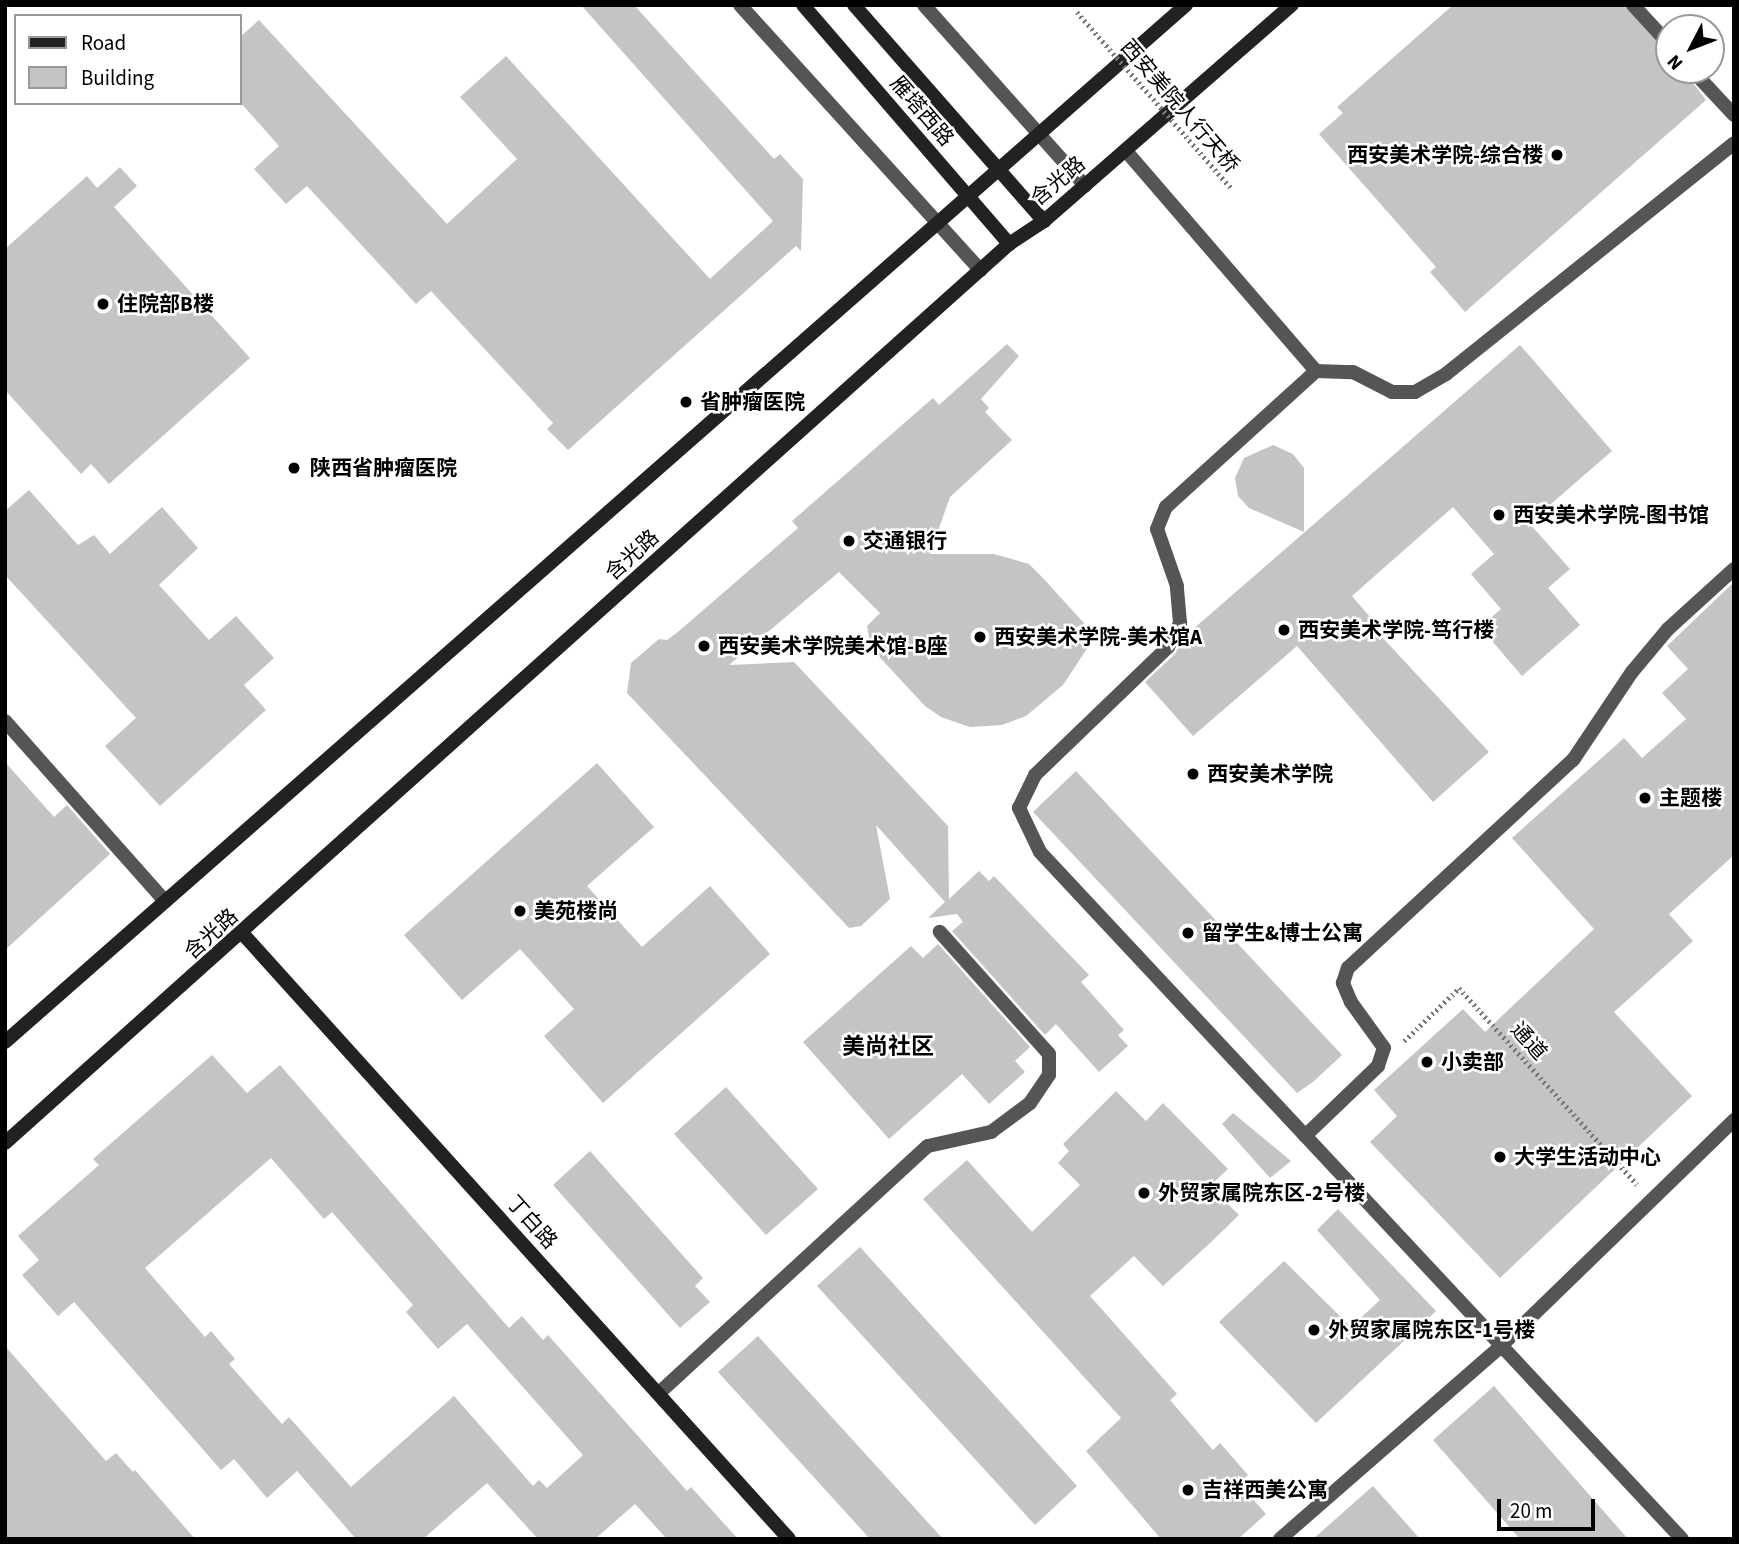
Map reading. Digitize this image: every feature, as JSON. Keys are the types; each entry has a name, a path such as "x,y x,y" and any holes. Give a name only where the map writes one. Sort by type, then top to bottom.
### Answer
{"main road":[{"name":"雁塔西路","path":"803,5 1009,244"},
{"name":"雁塔西路","path":"854,5 1044,221"},
{"path":"5,1042 1186,5"},
{"name":"含光路","path":"5,1143 243,934 979,270 1009,244 1044,221 1292,5"},
{"name":"丁白路","path":"243,934 789,1539"}],"street":[{"path":"740,5 979,270"},
{"path":"924,5 1085,186"},
{"path":"1633,5 1655,29"},
{"path":"1705,84 1734,116"},
{"path":"1682,1539 1040,852 1019,808 1035,775 1168,647 1180,623 1177,586 1157,528 1166,507 1316,371 1353,372 1392,392 1415,392 1447,374 1734,143"},
{"path":"1126,151 1316,371"},
{"path":"1305,1136 1378,1066 1384,1048 1351,1002 1343,983 1348,968 1573,760 1632,672 1668,629 1734,569"},
{"path":"5,721 165,901"},
{"path":"659,1393 928,1146 990,1132 1030,1103 1049,1075 1049,1054 940,932"},
{"path":"1280,1539 1501,1346 1734,1120"}],"path":[{"name":"西安美院人行天桥","path":"1077,12 1231,188"},
{"name":"通道","path":"1378,1066 1459,988 1652,1200"}],"building":[{"path":"581,5 634,5 774,159 780,154 803,179 801,251 796,246 568,450 547,429 553,423 431,291 416,304 307,186 286,204 254,169 279,146 242,104 242,35 259,20 447,224 517,159 460,97 506,56 710,279 773,221"},
{"name":"西安美术学院-综合楼","path":"1453,5 1624,5 1655,38 1655,84 1694,84 1706,100 1465,312 1430,272 1436,267 1319,134 1343,113 1337,107"},
{"name":"住院部B楼","path":"120,167 137,186 114,207 250,358 109,484 91,464 81,474 5,390 5,249 87,176 97,188"},
{"name":"西安美术学院美术馆-B座","path":"1007,344 1019,356 981,399 989,408 985,412 1012,440 950,497 930,554 994,554 1029,564 1092,632 1092,641 1063,685 1026,716 1002,725 970,727 941,717 925,706 871,648 867,626 880,613 839,572 729,665 794,662 948,826 949,899 979,871 989,881 994,876 1089,975 1081,982 1124,1030 1118,1035 1128,1046 1099,1072 1056,1024 1045,1035 952,931 963,922 957,914 928,918 945,902 876,825 890,899 861,926 849,928 627,693 631,663 659,639 667,640 679,631 798,528 792,521 933,398 939,405"},
{"path":"1520,345 1612,451 1529,523 1570,569 1548,588 1580,625 1522,676 1480,627 1501,609 1471,574 1494,554 1453,507 1352,596 1370,617 1367,621 1489,752 1433,802 1297,646 1193,736 1145,682 1175,654 1184,637"},
{"path":"1273,445 1293,454 1304,468 1304,532 1249,508 1238,496 1235,478 1244,458"},
{"path":"29,490 78,545 94,535 110,554 162,507 198,548 159,585 209,640 236,616 274,658 244,685 266,710 160,806 105,746 136,718 5,575 5,511"},
{"path":"1734,582 1734,855 1669,914 1693,941 1614,1012 1692,1096 1500,1278 1370,1142 1397,1116 1374,1090 1463,1009 1485,1032 1594,929 1512,838 1624,738 1642,758 1686,719 1662,693 1688,669 1667,646"},
{"path":"5,762 54,817 67,805 110,854 5,950"},
{"name":"美苑楼尚","path":"597,763 654,827 587,886 642,947 710,886 770,954 603,1103 544,1036 574,1009 520,949 462,1000 404,935"},
{"name":"留学生&博士公寓","path":"1076,771 1342,1055 1313,1082 1297,1093 1033,812"},
{"path":"938,944 1030,1047 1015,1061 1025,1072 989,1104 962,1074 889,1139 803,1042 911,946 923,958"},
{"path":"212,1055 247,1093 280,1065 509,1328 522,1316 543,1340 548,1335 687,1491 691,1487 738,1539 667,1539 635,1504 595,1539 538,1539 487,1483 423,1539 356,1539 297,1471 267,1498 234,1459 221,1470 74,1302 58,1316 22,1275 39,1260 18,1236 99,1165 93,1159","holes":["271,1158 324,1219 332,1212 413,1305 406,1312 438,1349 467,1324 583,1455 547,1488 539,1480 533,1486 454,1396 351,1487 289,1417 282,1424 229,1364 235,1359 211,1331 205,1337 145,1268"]},
{"path":"726,1087 818,1189 766,1235 674,1134"},
{"path":"1116,1091 1146,1121 1163,1103 1228,1169 1210,1186 1239,1215 1209,1244 1163,1286 1134,1256 1090,1296 1177,1394 1170,1400 1213,1450 1220,1443 1248,1475 1239,1483 1266,1514 1238,1539 1161,1539 1086,1451 1121,1418 923,1199 967,1160 1032,1232 1080,1185 1058,1163 1069,1151 1063,1144"},
{"path":"1233,1113 1291,1161 1270,1178 1222,1124"},
{"path":"590,1151 703,1278 695,1286 710,1302 680,1328 553,1185"},
{"name":"外贸家属院东区-1号楼","path":"1338,1209 1436,1311 1316,1423 1219,1322 1284,1261 1351,1327 1380,1300 1317,1230"},
{"path":"860,1247 1077,1486 1035,1525 817,1286"},
{"path":"758,1336 943,1539 870,1539 718,1372"},
{"path":"5,1346 106,1461 116,1453 133,1472 135,1470 195,1539 5,1539"},
{"path":"1494,1386 1628,1539 1520,1539 1433,1440"},
{"path":"1373,1486 1420,1539 1313,1539"}],"place":[{"name":"西安美术学院-综合楼","path":"1557,155"},
{"name":"住院部B楼","path":"103,304"},
{"name":"省肿瘤医院","path":"686,402"},
{"name":"陕西省肿瘤医院","path":"294,468"},
{"name":"西安美术学院-图书馆","path":"1499,515"},
{"name":"交通银行","path":"849,541"},
{"name":"西安美术学院-笃行楼","path":"1284,630"},
{"name":"西安美术学院-美术馆A","path":"980,637"},
{"name":"西安美术学院美术馆-B座","path":"704,646"},
{"name":"西安美术学院","path":"1193,774"},
{"name":"主题楼","path":"1645,798"},
{"name":"美苑楼尚","path":"520,911"},
{"name":"留学生&博士公寓","path":"1188,933"},
{"name":"小卖部","path":"1427,1062"},
{"name":"大学生活动中心","path":"1500,1157"},
{"name":"外贸家属院东区-2号楼","path":"1144,1193"},
{"name":"外贸家属院东区-1号楼","path":"1314,1330"},
{"name":"吉祥西美公寓","path":"1188,1490"}],"district":[{"name":"美尚社区","path":"888,1047"}]}
